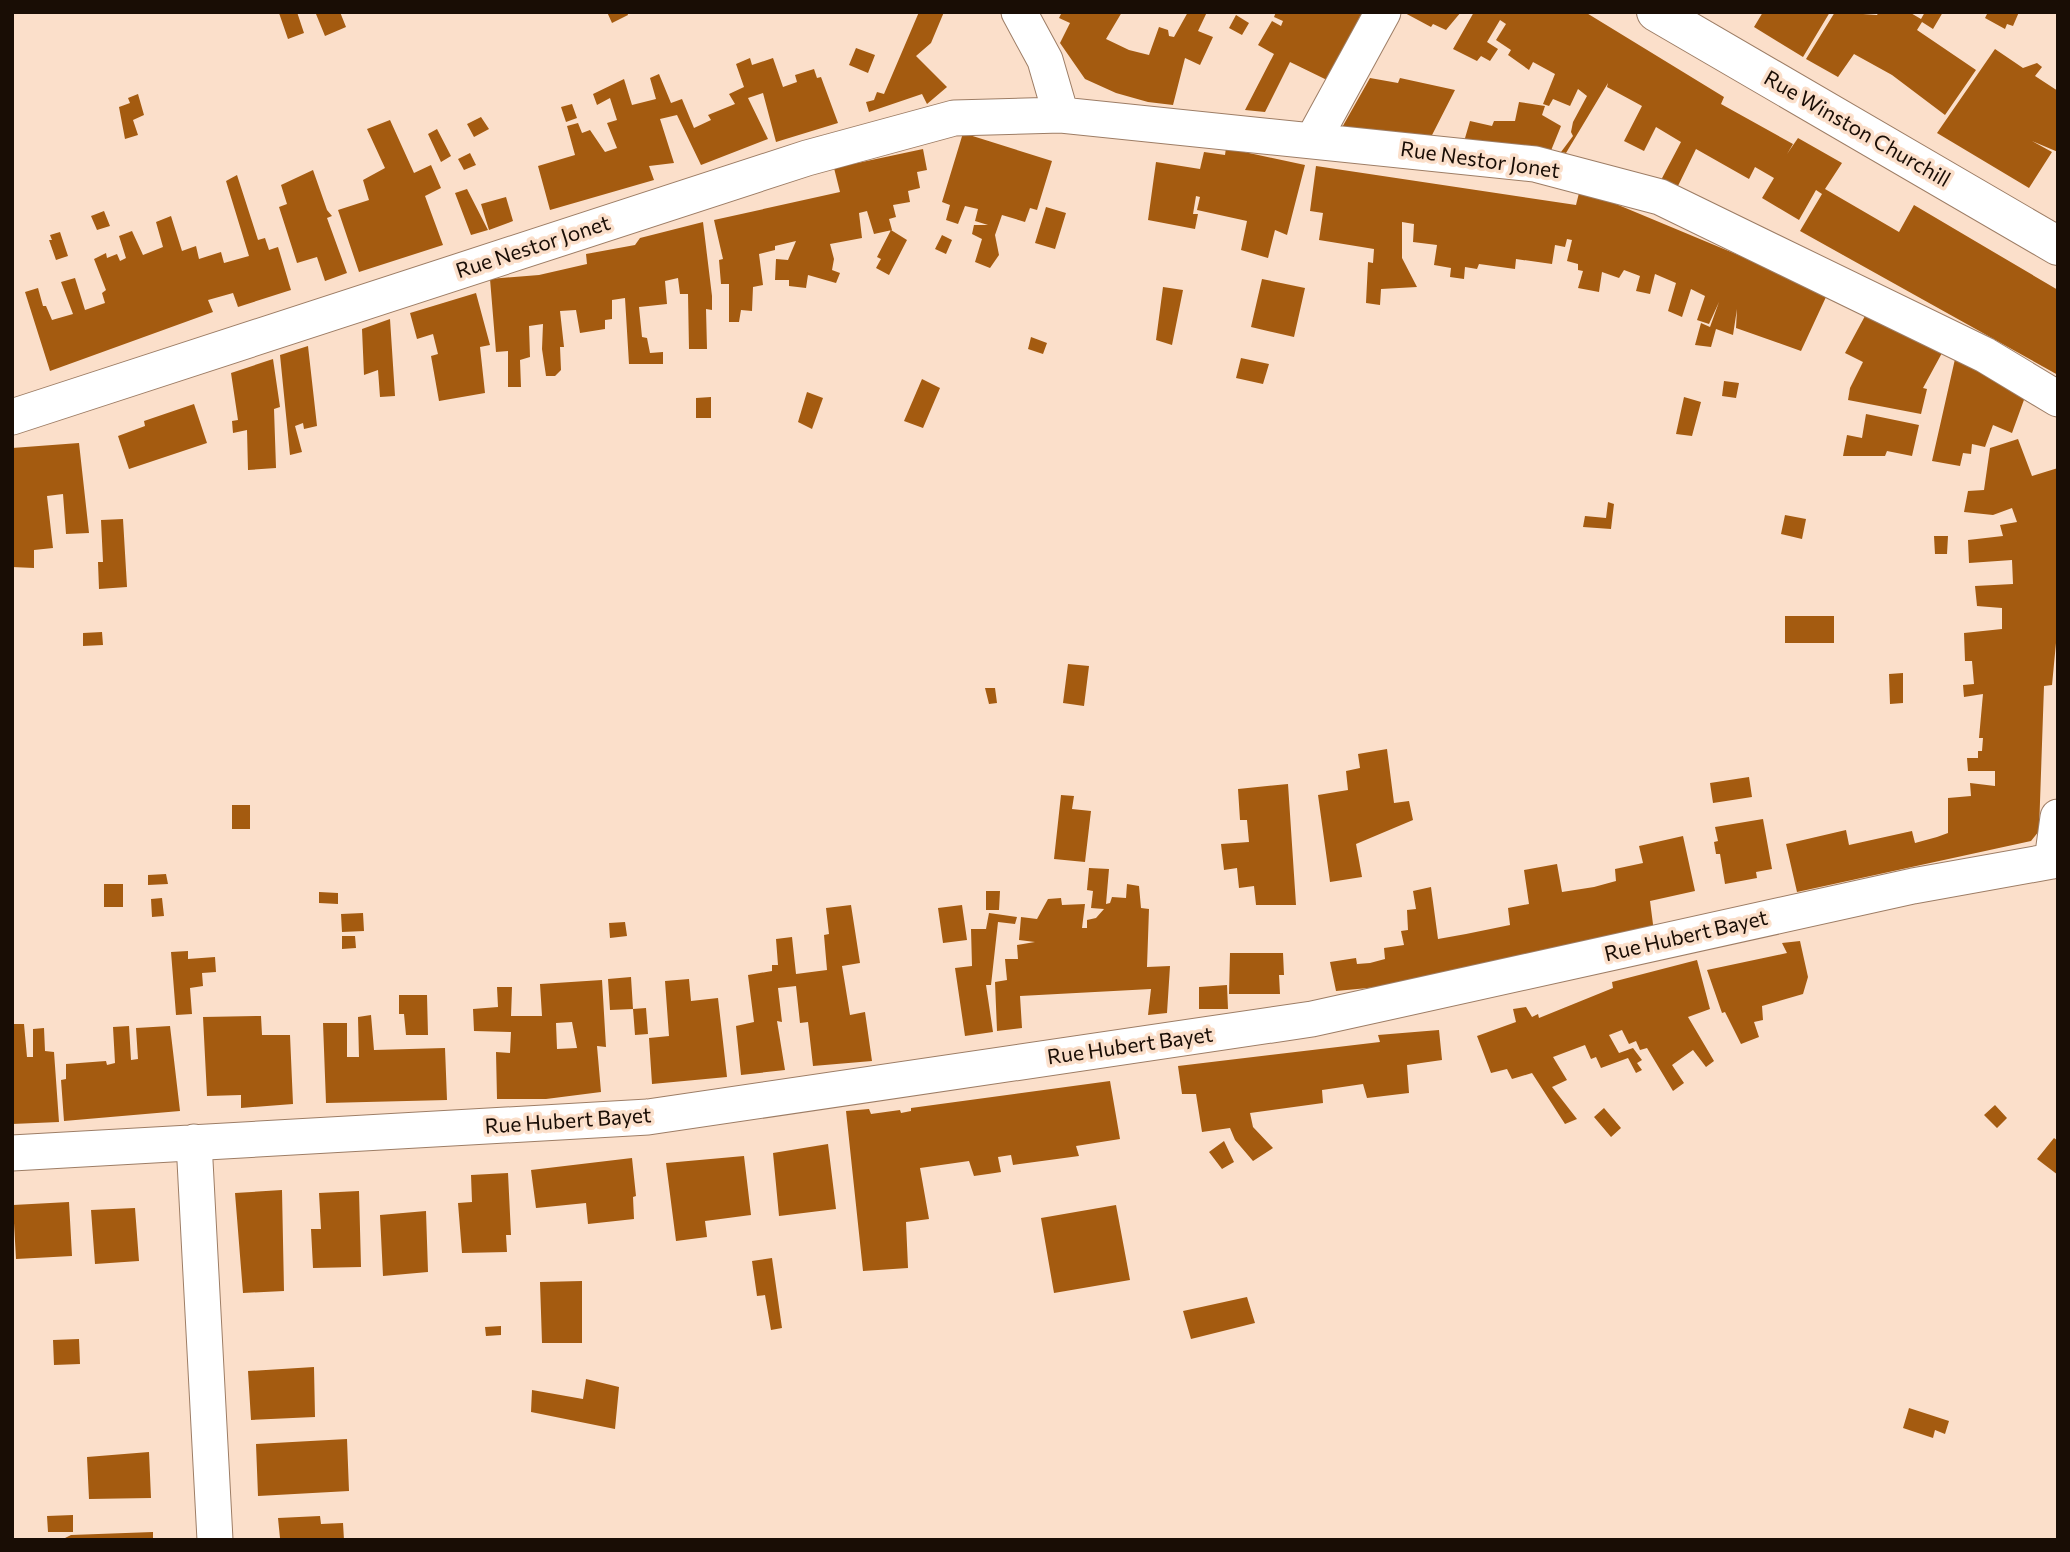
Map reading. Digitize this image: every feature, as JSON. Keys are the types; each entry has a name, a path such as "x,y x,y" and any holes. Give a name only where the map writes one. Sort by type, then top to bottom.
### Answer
{"main road":[{"name":"Rue Winston Churchill","path":"1656,12 2058,246"}],"street":[{"path":"1019,12 1045,60 1061,115"},
{"path":"1312,140 1383,12"},
{"name":"Rue Nestor Jonet","path":"12,417 807,158 954,118 1061,115 1535,163 1660,197 1985,355 2058,399"},
{"path":"2055,862 2058,817"},
{"name":"Rue Hubert Bayet","path":"12,1153 648,1117 1284,1023 1913,886 2055,862"},
{"path":"194,1142 215,1540"}],"building":[{"path":"297,12 304,33 288,39 279,13"},
{"path":"340,12 346,27 325,36 316,14"},
{"path":"607,12 627,12 628,15 612,23"},
{"path":"919,12 944,12 931,43 916,56 947,87 927,104 922,94 869,112 866,102 874,100 877,92 884,94"},
{"path":"1062,12 1122,12 1106,39 1129,50 1149,55 1159,27 1168,30 1169,36 1174,37 1188,12 1207,12 1198,31 1213,37 1200,65 1185,58 1173,105 1148,102 1116,93 1085,79 1060,43 1070,23 1059,18"},
{"path":"1276,12 1362,12 1329,81 1290,62 1265,112 1245,110 1274,54 1258,45 1272,21 1281,26 1283,21 1274,17"},
{"path":"1403,12 1461,12 1446,30 1433,24 1431,27"},
{"path":"1474,12 1585,12 1724,97 1721,104 1793,144 1787,154 1798,138 1842,163 1825,189 1899,232 1914,205 2058,290 2058,375 1800,231 1822,194 1816,190 1799,220 1762,198 1774,178 1755,167 1749,179 1696,149 1676,190 1660,182 1681,142 1656,127 1644,151 1624,141 1642,106 1607,87 1608,83 1566,153 1561,152 1573,136 1573,122 1587,96 1578,89 1570,106 1553,99 1549,106 1543,104 1555,74 1533,62 1529,70 1508,55 1511,50 1496,40 1506,24 1500,20 1487,42 1498,49 1490,61 1481,56 1477,61 1453,49"},
{"path":"1763,12 1830,12 1803,57 1754,27"},
{"path":"1835,12 1877,15 1879,12 1909,12 1921,19 1925,12 1943,12 1933,29 1922,22 1917,30 1976,70 1945,115 1892,75 1854,54 1838,77 1806,59"},
{"path":"1988,12 2019,12 2013,26 2007,24 2005,29 1985,18"},
{"path":"1236,15 1249,23 1242,35 1229,28"},
{"path":"856,48 875,55 868,73 849,65"},
{"path":"1995,49 2023,68 2037,63 2042,67 2035,76 2058,91 2058,152 2032,141 2052,152 2029,188 1937,133"},
{"path":"750,58 752,65 773,58 783,87 797,82 795,75 814,69 817,78 821,77 838,123 776,142 763,93 748,98 768,139 701,165 677,115 660,119 674,163 649,166 654,180 550,210 538,166 575,155 567,126 578,123 582,133 590,130 605,152 617,148 607,123 617,120 610,98 597,105 593,94 624,79 632,105 656,99 650,78 659,74 671,103 682,99 694,128 711,120 708,115 735,104 729,94 744,87 736,64"},
{"path":"1370,78 1398,83 1400,78 1455,90 1430,139 1340,131"},
{"path":"138,94 144,115 133,120 138,135 125,139 119,107 130,103 128,98"},
{"path":"1519,102 1545,106 1542,115 1561,126 1550,153 1463,145 1470,121 1492,126 1494,121 1515,121"},
{"path":"572,104 577,118 566,122 561,107"},
{"path":"481,117 489,129 474,137 467,124"},
{"path":"390,120 414,173 431,165 441,188 425,196 443,245 359,272 338,210 369,200 363,180 385,168 367,129"},
{"path":"437,129 451,156 441,162 428,134"},
{"path":"963,133 1052,161 1037,210 1030,208 1025,222 1002,215 995,235 999,255 990,268 975,262 982,239 972,234 974,225 988,225 975,221 978,209 965,206 958,224 946,220 950,205 942,202"},
{"path":"1226,148 1305,165 1287,235 1275,230 1268,258 1241,250 1247,221 1197,210 1200,197 1196,196 1193,214 1198,214 1195,229 1148,220 1156,162 1200,169 1204,152 1225,155"},
{"path":"923,149 927,170 917,172 920,188 908,191 910,202 893,205 896,217 889,219 892,230 874,234 867,211 859,213 862,238 830,244 834,259 832,270 840,273 836,283 808,275 806,288 789,286 789,280 775,280 776,259 788,260 796,241 775,246 775,250 759,254 763,285 753,287 752,311 741,310 739,322 729,322 729,284 721,284 719,260 723,259 714,220 840,192 834,168"},
{"path":"470,153 476,165 464,170 458,159"},
{"path":"1316,166 1576,205 1580,189 1755,262 1826,297 1801,351 1736,328 1737,309 1733,335 1716,329 1711,347 1695,345 1701,323 1710,327 1719,302 1709,324 1697,320 1705,296 1691,289 1682,317 1668,311 1676,283 1655,274 1650,294 1636,291 1640,276 1624,270 1619,278 1602,272 1599,292 1578,288 1583,271 1578,270 1578,264 1567,261 1572,240 1567,239 1565,247 1555,245 1552,264 1516,259 1515,269 1479,264 1477,269 1465,267 1464,279 1450,277 1451,268 1434,265 1437,245 1413,242 1414,224 1402,222 1402,258 1417,287 1381,289 1380,305 1366,303 1368,262 1373,263 1374,249 1319,240 1323,213 1310,211"},
{"path":"313,170 327,210 332,216 327,218 347,273 325,281 317,257 297,263 279,207 287,204 281,185"},
{"path":"237,175 258,240 265,238 269,250 278,247 291,290 238,307 233,293 208,300 213,312 50,371 25,292 38,288 43,306 46,306 52,320 73,314 61,282 75,278 85,310 105,303 102,293 106,290 94,259 106,253 107,258 117,254 120,261 126,258 119,236 132,231 143,255 163,247 156,222 171,216 182,251 196,246 199,259 221,252 224,263 249,256 226,181"},
{"path":"467,189 488,230 471,235 455,193"},
{"path":"506,197 513,221 489,230 481,204"},
{"path":"1046,207 1066,213 1055,249 1035,243"},
{"path":"104,211 110,226 97,230 91,216"},
{"path":"703,222 712,296 712,310 706,309 707,349 689,349 688,294 680,294 678,278 665,281 667,304 639,307 642,337 647,338 650,353 663,352 663,364 629,364 625,298 612,300 612,319 605,320 605,329 580,333 576,310 560,311 564,347 560,347 561,370 555,376 546,376 542,349 543,324 529,326 530,357 520,360 521,387 508,387 508,351 496,352 490,279 539,275 587,264 586,254 635,245 640,238"},
{"path":"891,230 907,240 889,275 876,268 881,259 877,257"},
{"path":"60,232 68,256 56,260 49,240 52,240 50,235"},
{"path":"942,235 952,240 946,254 935,249"},
{"path":"1262,279 1305,288 1294,337 1251,327"},
{"path":"1163,287 1183,290 1172,345 1156,340"},
{"path":"476,293 490,345 480,347 485,393 439,401 431,356 438,354 433,334 417,339 410,313"},
{"path":"1865,316 1942,353 1923,388 1927,389 1921,414 1848,400 1850,388 1863,362 1845,353"},
{"path":"390,319 395,396 380,397 378,370 364,375 362,329"},
{"path":"1031,337 1047,343 1043,354 1028,349"},
{"path":"308,346 317,426 304,429 303,423 295,426 302,452 290,455 280,355"},
{"path":"1241,358 1269,364 1263,384 1236,378"},
{"path":"273,359 280,407 274,409 276,468 248,470 247,430 233,433 232,421 238,420 231,373"},
{"path":"1955,359 2025,397 2012,433 1993,425 1985,447 1972,444 1971,454 1963,453 1960,466 1932,461"},
{"path":"922,379 940,388 923,428 904,421"},
{"path":"1724,381 1739,383 1736,398 1722,396"},
{"path":"807,392 823,398 812,429 798,422"},
{"path":"711,397 711,418 696,418 696,398"},
{"path":"1684,397 1701,402 1692,436 1676,434"},
{"path":"194,404 207,443 129,469 118,436 145,426 144,421"},
{"path":"1866,414 1919,425 1912,456 1887,451 1885,456 1843,456 1847,435 1862,438"},
{"path":"2018,439 2032,476 2058,468 2058,622 2052,685 2044,686 2039,831 2031,841 1797,892 1786,844 1846,830 1849,845 1912,831 1915,843 1937,837 1948,833 1948,798 1971,796 1970,783 1995,786 1995,771 1968,771 1967,758 1978,758 1978,751 1982,751 1983,738 1979,738 1983,694 1964,697 1963,685 1974,684 1972,661 1965,661 1964,633 2002,629 2002,608 1977,606 1975,586 2013,584 2012,560 1969,563 1968,540 2003,536 2000,525 2017,522 2012,508 1993,515 1964,512 1968,491 1984,490 1990,448"},
{"path":"79,443 89,533 66,534 63,494 47,496 53,548 34,550 34,568 12,567 12,448"},
{"path":"1608,502 1614,504 1611,529 1583,527 1585,516 1606,518"},
{"path":"1785,515 1806,519 1802,539 1781,534"},
{"path":"123,519 127,587 99,589 98,562 103,562 101,520"},
{"path":"1934,536 1948,536 1947,554 1935,554"},
{"path":"1785,616 1834,616 1834,643 1785,643"},
{"path":"102,632 103,645 83,646 83,633"},
{"path":"1068,664 1089,666 1084,706 1063,703"},
{"path":"1903,673 1903,703 1890,704 1889,674"},
{"path":"985,688 995,688 997,703 989,704"},
{"path":"1387,749 1394,803 1409,801 1413,820 1356,844 1362,877 1330,882 1318,795 1348,790 1346,771 1360,768 1358,754"},
{"path":"1749,777 1752,797 1713,803 1710,783"},
{"path":"1288,784 1296,905 1256,905 1254,886 1239,888 1237,868 1224,870 1221,844 1249,842 1247,820 1240,820 1238,789"},
{"path":"1061,795 1074,796 1072,809 1091,811 1085,862 1054,859"},
{"path":"232,805 250,805 250,829 232,829"},
{"path":"1763,819 1772,869 1756,872 1757,878 1725,884 1720,854 1716,854 1714,842 1718,841 1715,827"},
{"path":"1683,836 1695,891 1650,901 1654,932 1389,986 1336,991 1330,962 1356,958 1357,964 1370,963 1385,959 1384,948 1404,945 1401,931 1408,930 1407,910 1416,909 1413,891 1431,887 1438,939 1466,934 1510,925 1508,908 1529,904 1524,870 1557,864 1562,892 1594,887 1616,881 1615,869 1643,863 1639,846"},
{"path":"1089,868 1109,869 1106,904 1110,903 1112,897 1126,898 1127,884 1139,886 1141,908 1149,909 1147,967 1170,966 1167,1013 1148,1015 1151,989 1020,996 1022,1028 997,1031 995,982 1007,980 1005,959 1018,959 1017,945 1035,942 1019,940 1021,917 1037,919 1048,899 1061,898 1062,905 1085,904 1082,928 1087,928 1087,920 1096,918 1104,909 1091,908 1093,891 1087,890"},
{"path":"166,874 168,884 148,885 148,875"},
{"path":"104,884 123,884 123,907 104,907"},
{"path":"986,891 1000,891 999,910 986,910"},
{"path":"319,892 338,893 338,904 319,903"},
{"path":"162,898 164,916 152,917 151,899"},
{"path":"851,905 860,963 842,966 850,1015 865,1012 872,1061 813,1066 808,1022 800,1023 796,986 778,988 782,1022 777,1021 785,1070 741,1075 736,1026 754,1022 748,975 772,971 772,965 778,965 776,939 792,937 796,974 827,970 824,935 829,934 826,908"},
{"path":"962,905 967,940 943,943 938,908"},
{"path":"363,913 364,931 342,932 341,914"},
{"path":"989,913 1017,917 1015,924 998,922 991,985 986,985 993,1032 965,1036 955,968 972,966 971,929 986,929"},
{"path":"625,922 627,936 610,938 609,923"},
{"path":"342,936 355,936 356,948 342,949"},
{"path":"1800,941 1808,977 1803,994 1762,1006 1763,1020 1754,1022 1759,1037 1741,1044 1725,1012 1722,1013 1707,970 1787,953 1782,943"},
{"path":"188,951 188,959 215,957 216,972 202,973 203,986 190,988 192,1014 176,1015 171,952"},
{"path":"1230,953 1283,953 1284,975 1279,975 1280,994 1229,994"},
{"path":"1697,960 1710,1009 1688,1017 1714,1061 1706,1067 1693,1050 1672,1065 1684,1083 1673,1091 1647,1048 1640,1050 1636,1041 1629,1044 1622,1030 1609,1035 1619,1053 1633,1048 1642,1060 1637,1063 1642,1070 1636,1073 1628,1058 1601,1068 1596,1057 1591,1059 1585,1045 1553,1057 1567,1080 1552,1087 1577,1119 1565,1124 1532,1073 1512,1079 1507,1069 1491,1073 1477,1036 1516,1022 1513,1009 1526,1007 1532,1017 1538,1014 1539,1018 1613,988 1612,982"},
{"path":"631,977 633,1009 610,1010 608,979"},
{"path":"689,979 691,1001 718,998 727,1077 652,1084 649,1038 669,1036 665,981"},
{"path":"602,980 606,1047 597,1046 601,1092 546,1099 497,1099 496,1052 510,1053 511,1032 474,1031 473,1009 498,1007 497,987 512,987 511,1016 542,1016 540,984","holes":["572,1022 577,1048 557,1049 556,1023"]},
{"path":"1227,985 1228,1009 1199,1009 1199,987"},
{"path":"399,995 427,995 428,1035 406,1035 404,1014 399,1014"},
{"path":"646,1008 648,1034 635,1035 633,1009"},
{"path":"371,1015 374,1050 445,1048 447,1100 326,1103 323,1023 347,1023 347,1057 359,1057 358,1017"},
{"path":"261,1016 262,1035 290,1035 293,1104 241,1108 241,1095 207,1096 203,1017"},
{"path":"12,1024 24,1024 27,1057 33,1057 33,1029 44,1028 45,1051 54,1052 59,1122 12,1124"},
{"path":"129,1026 131,1060 138,1059 136,1028 170,1026 180,1111 64,1121 61,1080 66,1079 66,1064 106,1061 107,1065 115,1063 113,1027"},
{"path":"1439,1030 1442,1060 1407,1065 1409,1093 1367,1098 1363,1084 1322,1090 1323,1103 1250,1113 1253,1127 1273,1148 1253,1161 1235,1140 1230,1128 1202,1132 1196,1094 1182,1094 1178,1066 1380,1042 1378,1035"},
{"path":"1110,1081 1120,1139 1076,1146 1079,1156 1013,1165 1011,1155 998,1157 1001,1172 995,1173 974,1176 969,1161 920,1168 929,1219 906,1222 908,1268 863,1271 846,1111 869,1109 871,1114 900,1110 901,1113 911,1111 911,1108"},
{"path":"1995,1105 2007,1118 1997,1128 1984,1115"},
{"path":"1604,1108 1621,1128 1611,1137 1594,1117"},
{"path":"2054,1138 2058,1141 2058,1175 2037,1159"},
{"path":"1224,1141 1234,1162 1222,1169 1209,1152"},
{"path":"828,1144 836,1209 779,1216 773,1153"},
{"path":"744,1156 751,1215 705,1221 707,1237 676,1241 666,1163"},
{"path":"632,1158 636,1196 633,1197 634,1219 588,1224 586,1203 536,1208 531,1170"},
{"path":"508,1173 511,1235 506,1235 507,1252 462,1253 458,1203 472,1202 471,1175"},
{"path":"282,1190 284,1291 243,1293 235,1193"},
{"path":"359,1191 361,1267 313,1268 311,1229 321,1229 319,1193"},
{"path":"69,1202 72,1256 16,1259 13,1205"},
{"path":"1116,1205 1130,1280 1054,1293 1041,1218"},
{"path":"135,1208 139,1261 95,1264 91,1210"},
{"path":"426,1211 428,1272 383,1276 380,1215"},
{"path":"772,1258 782,1328 771,1330 765,1295 757,1296 752,1261"},
{"path":"582,1281 582,1343 542,1343 540,1282"},
{"path":"1247,1297 1255,1323 1191,1339 1183,1311"},
{"path":"501,1326 501,1335 486,1336 485,1327"},
{"path":"79,1339 80,1364 54,1365 53,1340"},
{"path":"314,1367 315,1417 251,1420 248,1371"},
{"path":"586,1379 619,1387 615,1429 531,1412 532,1390 583,1399"},
{"path":"1909,1408 1949,1421 1945,1434 1935,1430 1933,1438 1903,1428"},
{"path":"347,1439 349,1491 258,1496 256,1444"},
{"path":"149,1452 151,1498 89,1499 87,1457"},
{"path":"73,1515 73,1532 48,1532 47,1516"},
{"path":"320,1516 321,1524 343,1523 344,1540 280,1538 278,1518"},
{"path":"153,1532 153,1540 61,1540 71,1535"}]}
